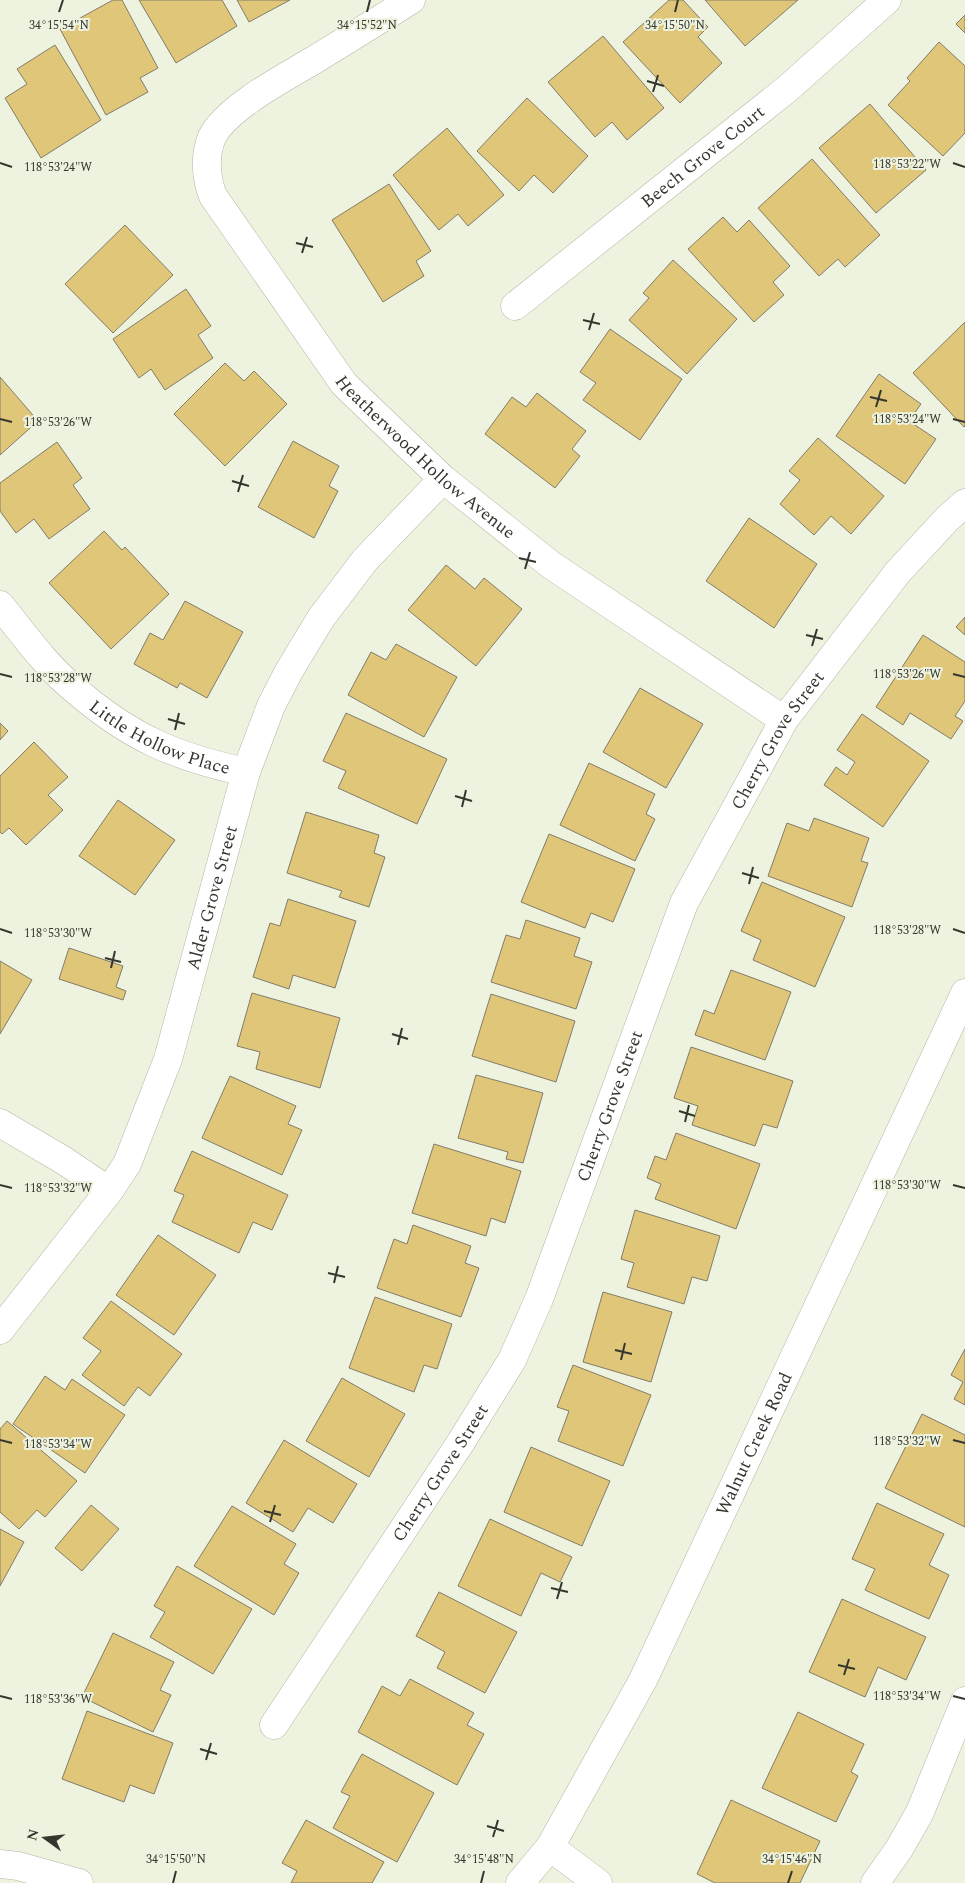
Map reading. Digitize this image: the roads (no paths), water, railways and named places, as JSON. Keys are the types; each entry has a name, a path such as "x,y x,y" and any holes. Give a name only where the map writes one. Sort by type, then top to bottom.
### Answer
{"street":[{"name":"Heatherwood Hollow Avenue","path":"412,0 251,98 223,122 213,137 208,150 208,184 213,196 232,228 344,384 443,479 551,565 784,720"},
{"name":"Beech Grove Court","path":"515,306 787,89 886,0"},
{"name":"Alder Grove Street","path":"0,1330 109,1191 127,1164 168,1059 246,772 289,670 321,618 365,560 443,479"},
{"name":"Cherry Grove Street","path":"274,1725 461,1442 512,1360 539,1299 672,931 684,903 784,720 898,572 947,519 965,503"},
{"name":"Little Hollow Place","path":"0,605 72,688 121,726 175,753 199,762 246,772"},
{"name":"Walnut Creek Road","path":"520,1883 550,1847 643,1680 965,993"},
{"path":"0,1123 63,1160 109,1191"},
{"path":"875,1883 899,1849 920,1812 965,1701"},
{"path":"550,1847 598,1883"},
{"path":"0,1864 18,1866 78,1883"}]}
